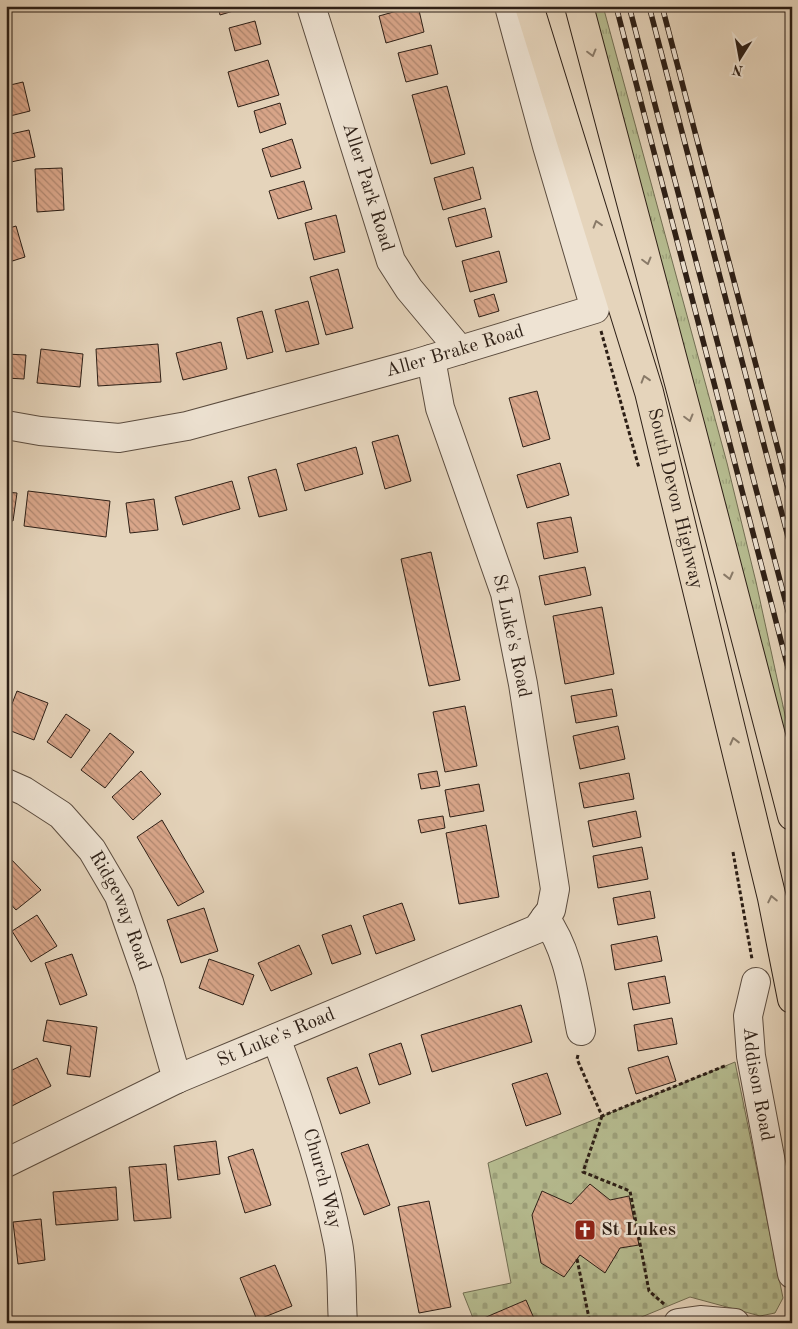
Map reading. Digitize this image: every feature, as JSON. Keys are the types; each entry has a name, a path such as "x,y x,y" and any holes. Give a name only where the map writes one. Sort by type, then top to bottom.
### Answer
{"highway":[{"name":"South Devon Highway","path":"529,6 650,392 772,898 792,998"},
{"name":"South Devon Highway","path":"579,6 792,816"}],"street":[{"name":"Aller Park Road","path":"311,6 390,261 408,289 460,350"},
{"path":"510,6 547,146 595,309"},
{"name":"Aller Brake Road","path":"6,425 40,431 119,438 187,426 431,359 595,309"},
{"name":"St Luke's Road","path":"6,1163 177,1079 509,942 537,929 551,910 555,889 523,684 505,592 440,408 431,359"},
{"name":"Ridgeway Road","path":"6,783 24,791 61,815 92,850 119,896 150,982 177,1079"},
{"path":"545,918 555,931 565,955 581,1031"},
{"name":"Addison Road","path":"756,982 748,1016 751,1056 792,1274"},
{"name":"Church Way","path":"276,1038 292,1081 321,1175 338,1245 343,1323"},
{"path":"681,1322 700,1320 735,1323"}],"path":[{"path":"595,309 641,474"},
{"path":"733,852 756,982"},
{"path":"581,1031 577,1059 602,1116 583,1172 630,1191 648,1291 681,1322"},
{"path":"602,1116 751,1056"},
{"path":"577,1259 590,1323"}],"green space":[{"path":"580,6 603,6 727,463 756,582 792,747 792,809"},
{"path":"735,1062 783,1298 775,1313 760,1316 690,1297 627,1323 475,1323 463,1293 511,1283 488,1163"}],"building":[{"path":"218,6 250,6 220,15"},
{"path":"418,6 424,32 386,43 379,16"},
{"path":"255,21 261,44 235,51 229,28"},
{"path":"431,45 438,74 406,82 398,53"},
{"path":"6,54 10,72 6,73"},
{"path":"268,60 279,95 238,107 228,72"},
{"path":"23,82 30,111 6,117 6,86"},
{"path":"447,86 465,154 431,164 412,95"},
{"path":"280,103 286,124 260,133 254,111"},
{"path":"29,130 35,157 6,163 6,135"},
{"path":"292,139 301,168 271,177 262,149"},
{"path":"473,167 481,199 443,210 434,178"},
{"path":"62,168 64,210 37,212 35,169"},
{"path":"304,181 312,209 278,219 269,191"},
{"path":"485,208 492,237 456,247 448,218"},
{"path":"336,215 345,252 314,260 305,223"},
{"path":"16,226 25,257 6,263 6,229"},
{"path":"499,251 507,282 470,292 462,261"},
{"path":"338,269 353,328 326,335 310,277"},
{"path":"494,294 499,311 479,317 474,300"},
{"path":"308,301 319,344 286,352 275,310"},
{"path":"262,311 273,352 247,359 237,318"},
{"path":"221,342 227,369 183,380 176,353"},
{"path":"158,344 161,382 98,386 96,349"},
{"path":"41,349 83,354 80,387 37,383"},
{"path":"6,354 26,355 24,379 6,378"},
{"path":"537,391 550,439 523,447 509,398"},
{"path":"398,435 411,481 385,489 372,442"},
{"path":"356,447 363,474 305,491 297,464"},
{"path":"560,463 569,495 527,508 517,475"},
{"path":"276,469 287,510 259,517 248,477"},
{"path":"232,481 240,509 183,525 175,497"},
{"path":"28,491 110,501 106,537 24,526"},
{"path":"6,492 17,493 13,521 6,520"},
{"path":"154,499 158,530 130,533 126,503"},
{"path":"571,517 578,552 544,559 537,523"},
{"path":"431,552 460,680 429,686 401,559"},
{"path":"585,567 591,595 545,605 539,576"},
{"path":"602,607 614,674 565,684 553,616"},
{"path":"612,689 617,716 576,723 571,696"},
{"path":"17,691 48,703 34,740 6,729 6,719"},
{"path":"465,706 477,766 445,772 433,712"},
{"path":"66,714 90,730 71,758 47,742"},
{"path":"618,726 625,759 580,769 573,736"},
{"path":"110,733 134,752 105,788 81,770"},
{"path":"141,771 161,794 133,820 112,797"},
{"path":"437,771 440,786 421,789 418,774"},
{"path":"629,773 634,799 584,808 579,783"},
{"path":"479,784 484,811 450,817 445,790"},
{"path":"636,811 641,837 593,847 588,821"},
{"path":"443,816 445,828 421,833 418,820"},
{"path":"162,820 204,892 178,906 137,837"},
{"path":"486,825 499,897 459,904 446,833"},
{"path":"642,847 648,879 598,888 593,856"},
{"path":"6,854 41,890 16,910 6,899"},
{"path":"650,891 655,918 618,925 613,898"},
{"path":"402,903 415,940 376,954 363,916"},
{"path":"204,908 218,951 181,963 167,920"},
{"path":"37,915 57,946 31,962 12,931"},
{"path":"351,925 361,954 332,964 322,935"},
{"path":"657,936 662,961 615,970 611,945"},
{"path":"299,945 312,974 271,991 258,963"},
{"path":"72,954 87,995 60,1005 45,963"},
{"path":"209,959 254,975 243,1005 199,988"},
{"path":"665,976 670,1003 633,1010 628,983"},
{"path":"521,1005 532,1042 432,1072 421,1035"},
{"path":"672,1018 677,1044 638,1051 634,1025"},
{"path":"47,1020 97,1027 90,1077 67,1074 71,1046 43,1041"},
{"path":"401,1043 411,1074 379,1085 369,1054"},
{"path":"668,1056 676,1081 636,1094 628,1068"},
{"path":"37,1058 51,1086 6,1109 6,1073"},
{"path":"357,1067 370,1103 340,1114 327,1078"},
{"path":"547,1073 561,1114 526,1126 512,1084"},
{"path":"216,1141 220,1174 178,1180 174,1146"},
{"path":"368,1144 390,1205 364,1215 341,1153"},
{"path":"253,1149 271,1205 245,1213 228,1157"},
{"path":"166,1164 171,1218 134,1221 129,1167"},
{"name":"St Lukes","path":"590,1184 610,1200 629,1196 639,1245 620,1248 605,1273 580,1255 564,1277 541,1263 532,1215 542,1191 571,1204"},
{"path":"116,1187 118,1220 56,1225 53,1192"},
{"path":"429,1201 451,1307 419,1313 398,1207"},
{"path":"41,1219 45,1260 18,1264 13,1222"},
{"path":"275,1265 292,1306 257,1320 240,1278"},
{"path":"526,1300 536,1323 478,1323 477,1321"}],"railway":[{"path":"616,6 792,683"},
{"path":"629,6 792,626"},
{"path":"649,6 792,552"},
{"path":"662,6 792,503"}],"place":[{"name":"St Lukes","path":"585,1230"}]}
